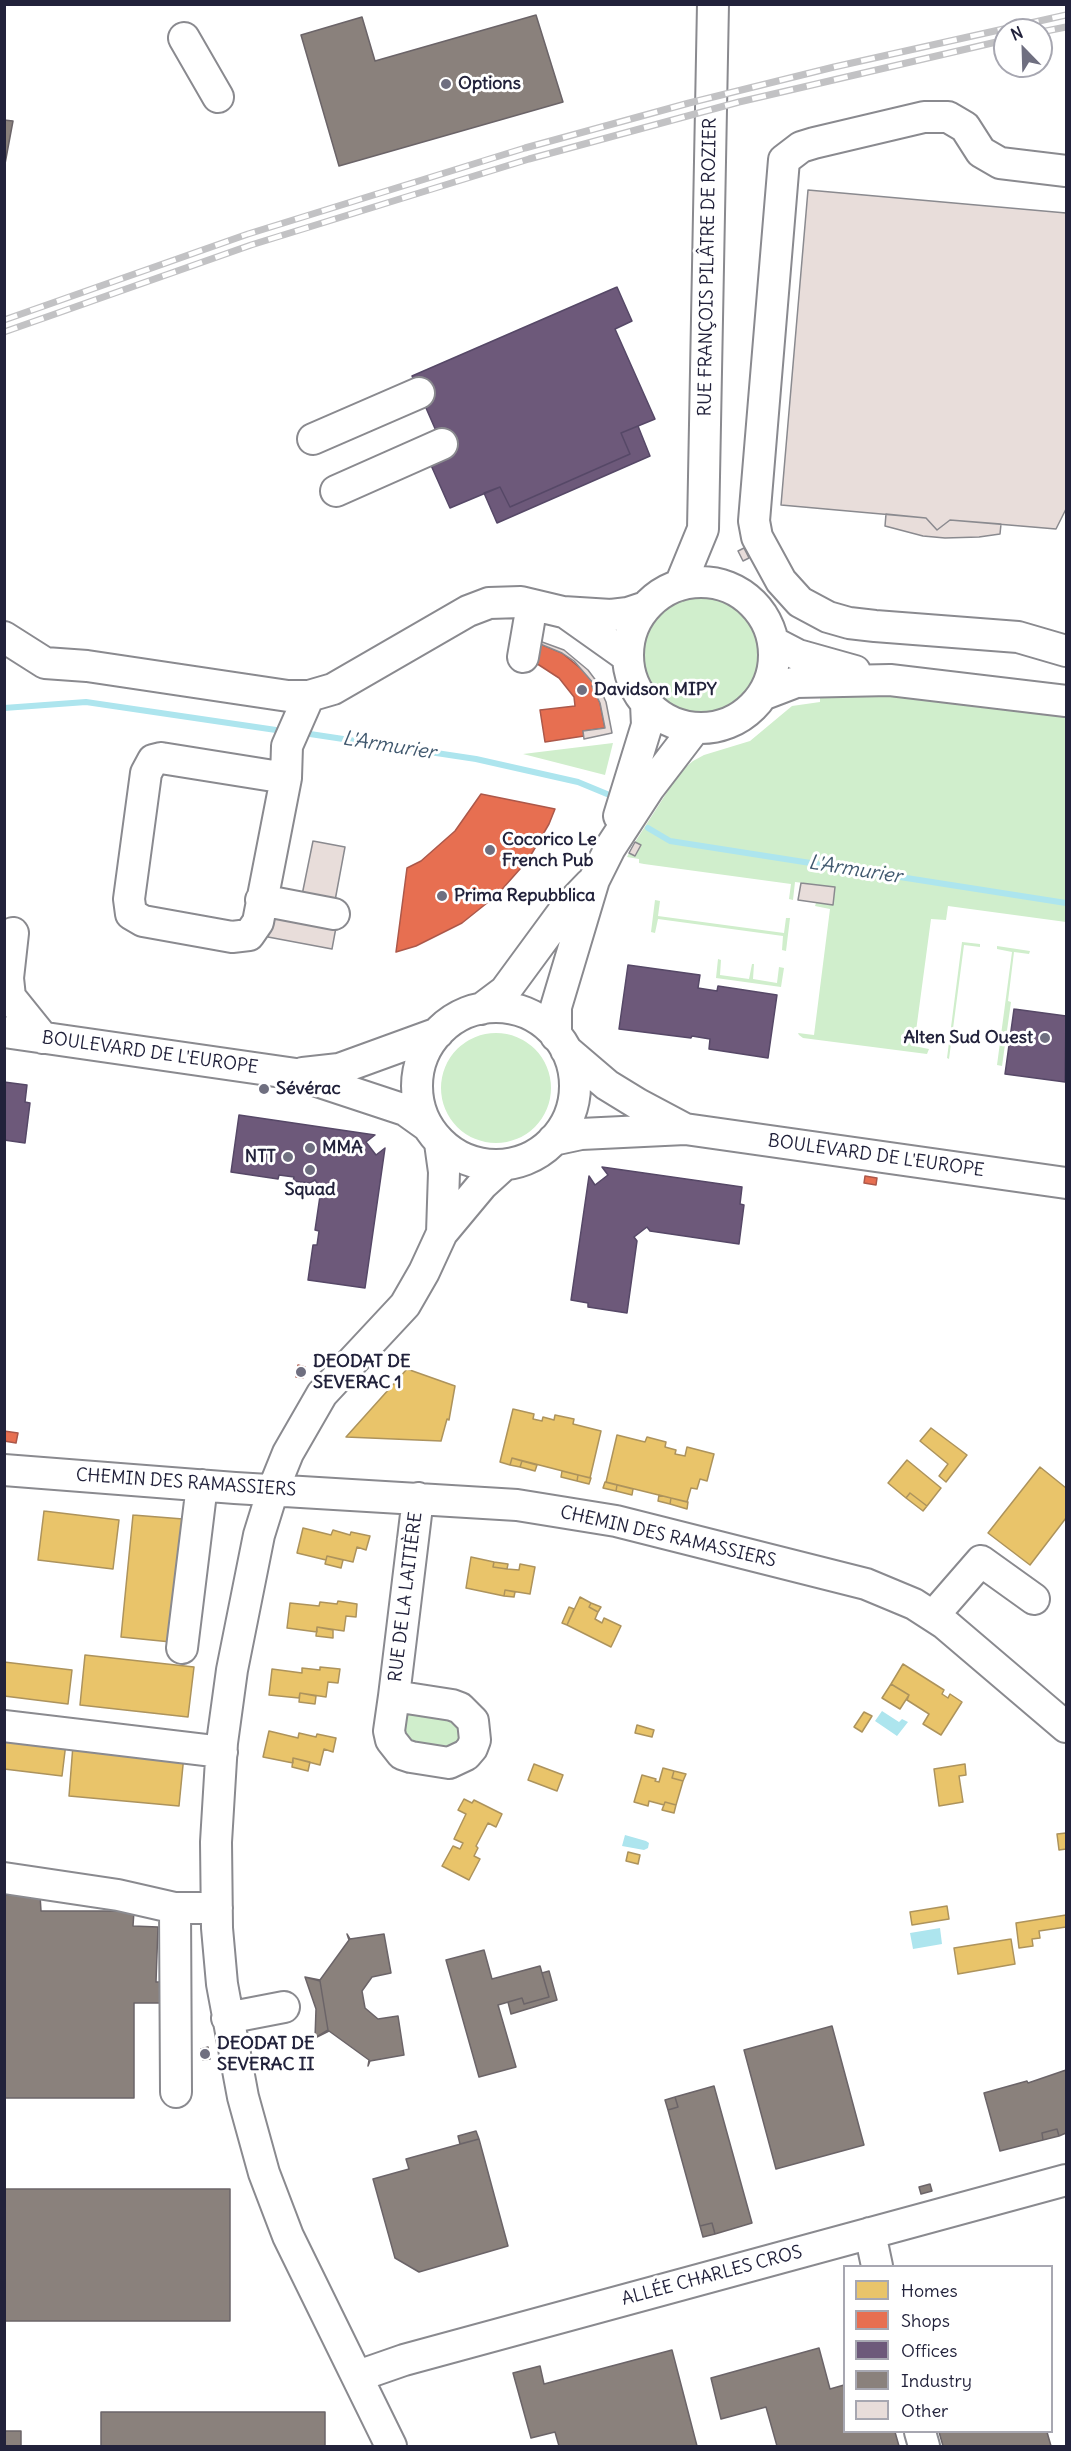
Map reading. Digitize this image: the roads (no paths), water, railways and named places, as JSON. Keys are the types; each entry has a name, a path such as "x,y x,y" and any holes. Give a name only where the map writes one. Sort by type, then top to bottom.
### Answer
{"street":[{"name":"RUE FRANÇOIS PILÂTRE DE ROZIER","path":"680,585 703,529 713,4"},
{"path":"184,38 218,97"},
{"path":"1066,171 1000,163 981,152 965,127 948,117 924,117 814,143 801,147 784,160 754,521 765,552 785,586 800,602 828,617 849,623 875,626 1018,637 1066,651"},
{"path":"313,439 419,393"},
{"path":"336,491 442,444"},
{"name":"RUE FRANÇOIS PILÂTRE DE ROZIER","path":"703,529 727,586"},
{"path":"702,582 727,586 751,602 768,624 773,642 773,666 762,695 752,707 726,724 711,728 695,728 669,721 646,704 632,680 627,657 632,630 646,607 665,591 680,585 702,582"},
{"path":"4,637 45,663 87,666 288,696 309,696 333,689 468,611 489,603 520,602 563,612 611,615 628,613 646,607"},
{"path":"563,612 627,657"},
{"path":"523,657 529,622"},
{"path":"773,642 798,655 890,680"},
{"path":"762,695 796,682 890,680 1066,701"},
{"path":"286,778 161,758 153,760 146,773 129,899 131,914 143,921 241,937 249,935 254,929 286,778 287,746 309,696"},
{"path":"610,848 646,725 646,704"},
{"path":"561,1043 556,1007 594,880 610,848 649,788 695,728"},
{"path":"481,1009 505,991 563,912 594,880"},
{"path":"261,900 334,914"},
{"path":"13,933 8,978 10,997 43,1038"},
{"name":"BOULEVARD DE L'EUROPE","path":"433,1134 417,1094 417,1077 424,1053 438,1033 450,1022 481,1009 504,1008 517,1010 538,1020 607,1085 685,1129"},
{"name":"BOULEVARD DE L'EUROPE","path":"4,1032 296,1074 405,1110 451,1152 476,1163 504,1165 531,1157 553,1140 567,1120 574,1097 575,1081 561,1043"},
{"name":"BOULEVARD DE L'EUROPE","path":"296,1074 339,1069 438,1033"},
{"name":"BOULEVARD DE L'EUROPE","path":"553,1140 582,1134 685,1129 1066,1183"},
{"path":"433,1134 444,1172 442,1233"},
{"path":"390,2446 288,2236 264,2173 243,2097 222,1984 217,1908 216,1842 222,1752 232,1670 243,1607 259,1535 273,1490 288,1453 322,1394 405,1305 424,1272 442,1233 482,1185 504,1165"},
{"name":"CHEMIN DES RAMASSIERS","path":"4,1470 517,1505 616,1521 866,1584 914,1604 934,1615 1066,1726"},
{"path":"182,1648 202,1485"},
{"name":"RUE DE LA LAITIÈRE","path":"394,1696 418,1498"},
{"path":"934,1615 981,1561 1034,1599"},
{"path":"4,1726 222,1752"},
{"path":"4,1878 118,1895 175,1908 217,1908"},
{"path":"175,1908 176,2092"},
{"path":"227,2018 284,2007"},
{"name":"ALLÉE CHARLES CROS","path":"358,2376 404,2360 1066,2180"},
{"path":"870,2233 878,2265"}],"water":[{"path":"882,1711 899,1722 902,1719 908,1722 897,1736 875,1721"},
{"path":"625,1835 646,1841 649,1843 648,1848 644,1850 622,1846"},
{"path":"940,1928 942,1944 913,1949 910,1933"}],"waterway":[{"name":"L'Armurier","path":"4,708 86,702 276,730"},
{"name":"L'Armurier","path":"310,734 476,759 578,782 607,794"},
{"name":"L'Armurier","path":"648,828 670,841 1066,903"}],"railway":[{"path":"4,320 248,234 525,148 689,103 834,67 1066,15"},
{"path":"1053,30 1066,27"},
{"path":"4,332 251,245 529,159 739,102 993,43"}],"place":[{"name":"Options","path":"446,84"},
{"name":"Davidson MIPY","path":"582,690"},
{"name":"Cocorico Le French Pub","path":"490,850"},
{"name":"Prima Repubblica","path":"442,896"},
{"name":"Alten Sud Ouest","path":"1045,1038"},
{"name":"Sévérac","path":"264,1089"},
{"name":"MMA","path":"310,1148"},
{"name":"NTT","path":"288,1157"},
{"name":"Squad","path":"310,1170"},
{"name":"DEODAT DE SEVERAC 1","path":"301,1372"},
{"name":"DEODAT DE SEVERAC II","path":"205,2054"}]}
